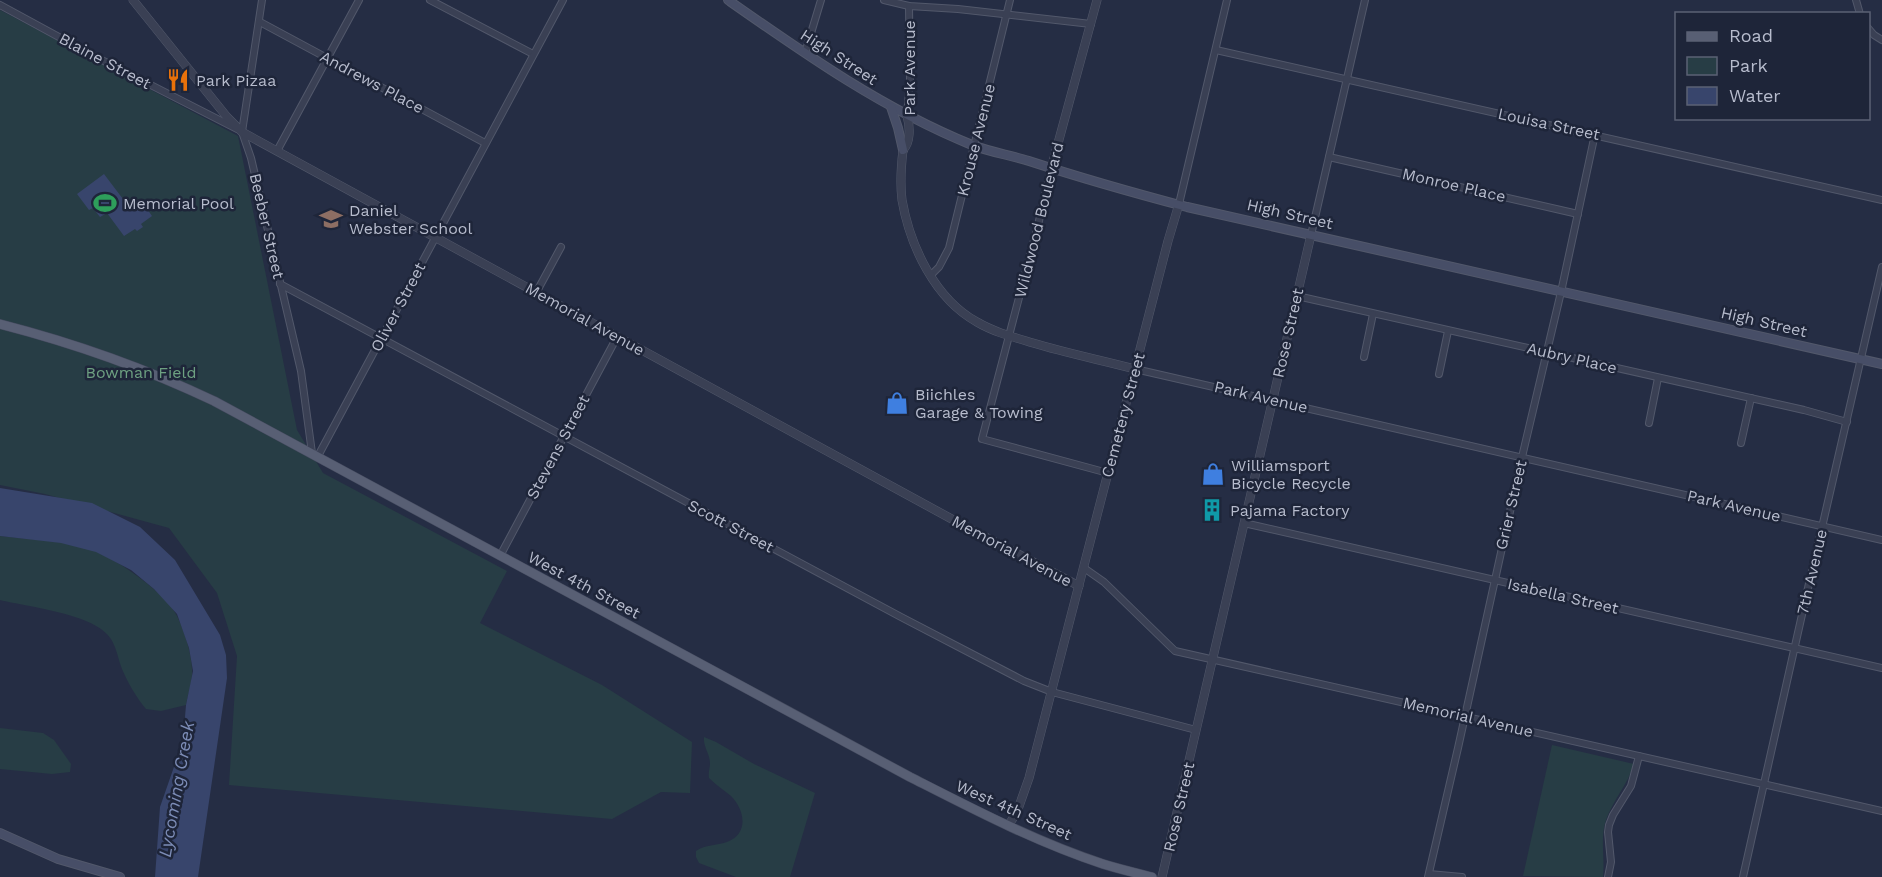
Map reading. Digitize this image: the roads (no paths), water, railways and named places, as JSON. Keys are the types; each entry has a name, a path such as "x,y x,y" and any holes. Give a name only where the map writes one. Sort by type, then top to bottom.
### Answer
{"main road":[{"name":"High Street","path":"728,0 805,53 891,107 974,146 1179,204 1882,364"},
{"path":"891,107 903,150"},
{"name":"West 4th Street","path":"0,324 66,343 157,375 214,401 902,773 1008,826 1082,856 1152,877"},
{"path":"0,833 58,859 120,877"}],"street":[{"name":"Memorial Avenue","path":"133,0 227,117 242,132 1079,586"},
{"name":"Beeber Street","path":"262,0 242,132 251,158 301,371 315,454"},
{"path":"277,151 359,0"},
{"path":"430,0 533,54"},
{"name":"Oliver Street","path":"315,454 381,337 563,0"},
{"path":"805,53 821,0"},
{"path":"884,0 909,6 1091,24"},
{"name":"Krouse Avenue","path":"931,275 939,267 949,248 1010,0"},
{"name":"Wildwood Boulevard","path":"1097,0 982,439 1108,473"},
{"name":"Cemetery Street","path":"1008,826 1022,800 1052,692 1167,241 1179,204 1227,0"},
{"name":"Rose Street","path":"1162,877 1365,0"},
{"name":"Blaine Street","path":"0,5 242,132"},
{"name":"Park Avenue","path":"909,6 910,79 907,116 909,124 907,146 903,150 902,198 918,250 931,275 948,299 970,318 1009,336 1135,369 1882,540"},
{"name":"Andrews Place","path":"260,22 485,143"},
{"path":"1870,29 1882,40"},
{"name":"Louisa Street","path":"1216,50 1882,200"},
{"name":"Grier Street","path":"1428,875 1595,134"},
{"name":"Monroe Place","path":"1329,157 1578,214"},
{"path":"537,293 561,247"},
{"name":"7th Avenue","path":"1743,877 1882,267"},
{"name":"Scott Street","path":"280,284 1024,681 1052,692 1196,730"},
{"name":"Aubry Place","path":"1297,296 1751,398 1846,422"},
{"path":"1364,357 1373,314"},
{"path":"1439,374 1448,331"},
{"name":"Stevens Street","path":"500,556 617,337"},
{"path":"1649,420 1658,378"},
{"path":"1741,443 1751,398"},
{"name":"Isabella Street","path":"1244,524 1882,668"},
{"name":"Memorial Avenue","path":"1084,568 1104,582 1175,651 1882,811"},
{"path":"1608,877 1611,862 1609,825 1631,786 1640,756"},
{"path":"1428,875 1462,877"}],"water":[{"name":"Memorial Pool","path":"104,174 129,207 141,200 152,216 141,224 143,227 137,231 135,229 124,236 107,213 100,217 93,208 89,210 77,194"},
{"name":"Lycoming Creek","path":"0,488 92,503 140,527 175,560 220,635 226,655 227,678 198,877 155,877 160,807 183,741 186,705 193,671 189,648 177,614 154,589 131,570 96,552 61,543 0,536"}],"place":[{"name":"Park Pizaa","path":"178,80"},
{"name":"Memorial Pool","path":"105,203"},
{"name":"Daniel Webster School","path":"331,219"},
{"name":"Biichles Garage & Towing","path":"897,403"},
{"name":"Williamsport Bicycle Recycle","path":"1213,474"},
{"name":"Pajama Factory","path":"1212,510"}],"park label":[{"name":"Bowman Field","path":"141,372"}]}
